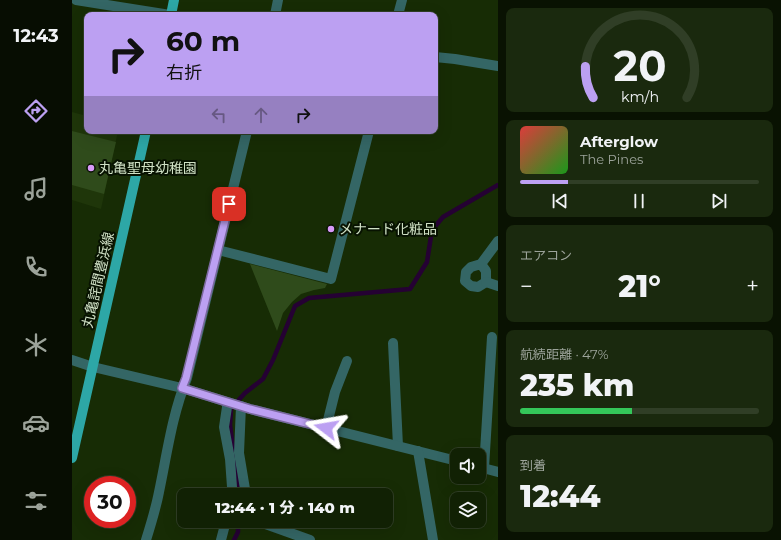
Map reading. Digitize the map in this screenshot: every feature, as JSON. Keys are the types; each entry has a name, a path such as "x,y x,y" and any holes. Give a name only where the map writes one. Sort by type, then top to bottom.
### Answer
{"main road":[{"path":"172,12 174,0"},
{"name":"丸亀詫間豊浜線","path":"72,458 145,134"}],"street":[{"path":"76,0 152,12"},
{"path":"276,12 278,0"},
{"path":"399,12 402,0"},
{"path":"438,57 498,66"},
{"path":"146,540 159,493 173,418 186,378 246,134"},
{"path":"218,250 330,279 368,134"},
{"path":"498,241 481,264 471,267 466,272 465,281 471,286 478,286 486,282 498,286"},
{"path":"481,264 486,271 486,282"},
{"path":"485,448 493,395 492,337"},
{"path":"393,343 398,446"},
{"path":"72,360 93,367 182,388 229,403 450,459"},
{"path":"326,428 335,392 347,362"},
{"path":"229,403 224,427 230,459 232,488"},
{"path":"241,406 239,453 245,488"},
{"path":"418,451 433,540"},
{"path":"486,469 498,472"},
{"path":"221,540 224,528"},
{"path":"277,528 310,540"}],"shaded area":[{"name":"丸亀聖母幼稚園","path":"72,112 84,115 84,134 117,134 101,209 72,200"},
{"name":"丸亀聖母幼稚園","path":"72,131 116,142 104,194 72,185"},
{"path":"250,264 327,284 325,288 301,294 292,302 283,313 277,331"}],"waterway":[{"path":"235,404 245,393 263,379 273,360 295,306 309,298 410,289 427,262 432,230 443,217 498,185"},
{"path":"231,410 230,425 238,488"},
{"path":"234,540 238,532 238,528"}],"place":[{"name":"丸亀聖母幼稚園","path":"91,168"},
{"name":"メナード化粧品","path":"331,229"}],"route":[{"path":"229,204 186,378 182,388 250,409 326,428"}]}
